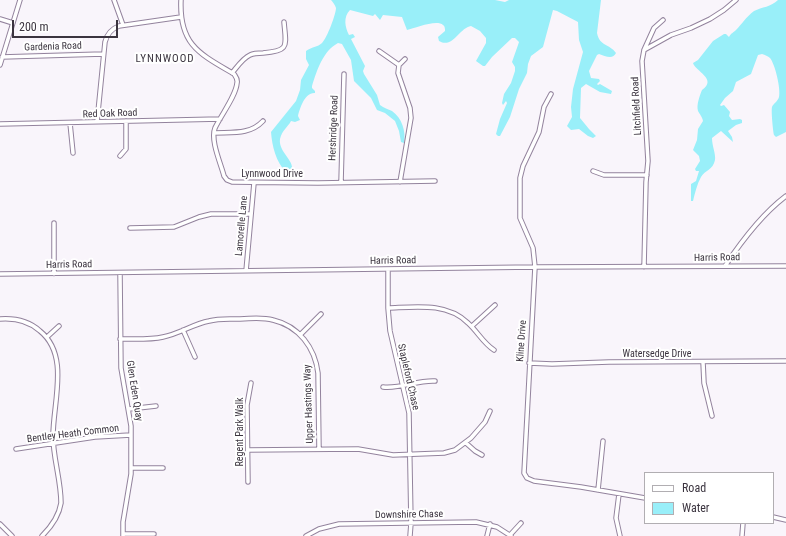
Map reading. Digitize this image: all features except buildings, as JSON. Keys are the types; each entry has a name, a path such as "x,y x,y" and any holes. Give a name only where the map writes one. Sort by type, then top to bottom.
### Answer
{"street":[{"path":"0,65 20,0"},
{"path":"114,0 123,25"},
{"path":"181,0 181,17 184,30 190,42 206,58 232,73 237,79 237,84 214,133 248,131 263,121"},
{"path":"644,50 670,35 696,26 710,19 736,0"},
{"path":"97,122 103,54 108,35 113,29 123,25 181,17"},
{"path":"0,19 13,22"},
{"path":"644,50 654,28 664,20"},
{"path":"232,73 245,58 250,55 277,52 282,49 285,42 284,22"},
{"path":"379,50 399,66"},
{"name":"Litchfield Road","path":"644,50 642,61 648,161 644,267"},
{"name":"Gardenia Road","path":"2,57 103,54"},
{"path":"400,182 411,113 398,73 399,66 405,59"},
{"name":"Hershridge Road","path":"341,182 344,74"},
{"name":"Kline Drive","path":"551,94 544,107 539,132 523,166 520,178 520,218 533,248 535,267 524,473 527,478 534,481 644,498"},
{"name":"Red Oak Road","path":"0,124 220,119"},
{"path":"120,156 126,149 126,121"},
{"path":"70,123 73,153"},
{"name":"Lynnwood Drive","path":"214,133 214,141 225,178 232,182 435,181"},
{"path":"594,171 604,175 647,175"},
{"name":"Lamorelle Lane","path":"246,271 254,183"},
{"path":"725,266 750,231 775,205 786,196"},
{"path":"130,228 174,227 211,214 251,214"},
{"path":"54,223 54,274"},
{"name":"Harris Road","path":"0,274 535,267 786,266"},
{"name":"Stapleford Chase","path":"388,270 388,308 390,331 409,413 410,536"},
{"name":"Glen Eden Quay","path":"120,273 121,368 131,419 132,468 122,535"},
{"path":"472,326 495,306"},
{"path":"388,308 441,308 455,313 472,326 484,342 494,350"},
{"path":"300,335 321,314"},
{"name":"Upper Hastings Way","path":"120,339 162,338 210,320 257,318 278,322 292,328 300,335 312,350 317,367 319,449"},
{"path":"0,319 12,319 26,322 38,328 47,337 54,350 58,364 53,443 61,502 57,517 42,536"},
{"path":"47,337 59,326"},
{"path":"183,330 195,357"},
{"name":"Watersedge Drive","path":"529,363 552,364 786,360"},
{"path":"703,362 704,383 712,416"},
{"path":"383,387 394,388 419,382 435,381"},
{"name":"Regent Park Walk","path":"248,482 247,405 251,383"},
{"path":"129,409 156,406"},
{"path":"248,450 358,449 386,455 444,453 456,450 466,443 485,422 490,411"},
{"name":"Bentley Heath Common","path":"16,449 95,437 131,435"},
{"path":"598,490 603,441"},
{"path":"466,443 482,455"},
{"path":"132,468 162,468"},
{"path":"619,494 616,518 620,536"},
{"path":"774,517 786,520"},
{"name":"Downshire Chase","path":"306,536 319,528 332,525 476,522 490,524 511,536"},
{"path":"511,536 522,523"},
{"path":"0,524 12,536"},
{"path":"487,536 490,524"},
{"path":"742,536 743,524"},
{"path":"122,535 154,534"}],"water":[{"path":"331,0 495,0 505,2 509,0 601,0 597,33 598,37 602,43 616,53 611,57 599,54 597,55 589,71 591,78 599,79 600,81 597,84 600,84 612,91 611,94 600,92 586,84 581,88 580,118 596,136 593,138 579,129 571,130 567,126 572,117 571,107 573,89 583,52 579,40 578,22 557,11 553,10 543,47 531,56 527,73 519,89 510,117 500,136 498,136 496,134 500,119 507,103 506,101 503,105 502,103 504,94 511,83 515,71 515,67 512,62 519,42 515,38 512,38 492,57 485,66 483,66 476,61 486,43 486,38 480,31 471,26 463,30 452,40 444,43 439,41 438,37 445,31 444,26 440,23 431,23 407,30 402,17 383,15 380,20 375,14 373,16 350,10 346,16 346,29 349,35 353,34 355,37 351,39 365,66 363,71 364,74 377,95 380,105 392,111 401,121 404,129 404,143 401,142 395,121 385,113 377,110 371,98 354,81 351,60 342,44 338,43 328,51 321,62 312,86 315,93 308,95 304,101 298,116 300,120 295,122 291,121 281,136 280,144 292,165 291,173 286,172 275,154 271,132 296,101 300,90 301,80 309,65 306,59 306,51 322,43 329,31 336,8"},
{"path":"778,0 786,0 786,132 776,137 774,135 772,109 779,97 776,71 770,58 762,54 758,55 751,74 736,82 733,91 720,105 724,105 730,112 729,116 732,120 740,119 742,120 742,123 736,125 728,131 733,142 721,131 712,138 715,158 714,163 711,168 701,177 693,201 691,201 691,184 696,181 699,171 696,171 695,169 700,161 699,156 693,150 697,140 698,129 703,121 698,111 698,103 702,90 708,82 693,63 698,60 713,41 724,34 729,37 754,11 769,6"}],"district":[{"name":"LYNNWOOD","path":"165,59"}]}
